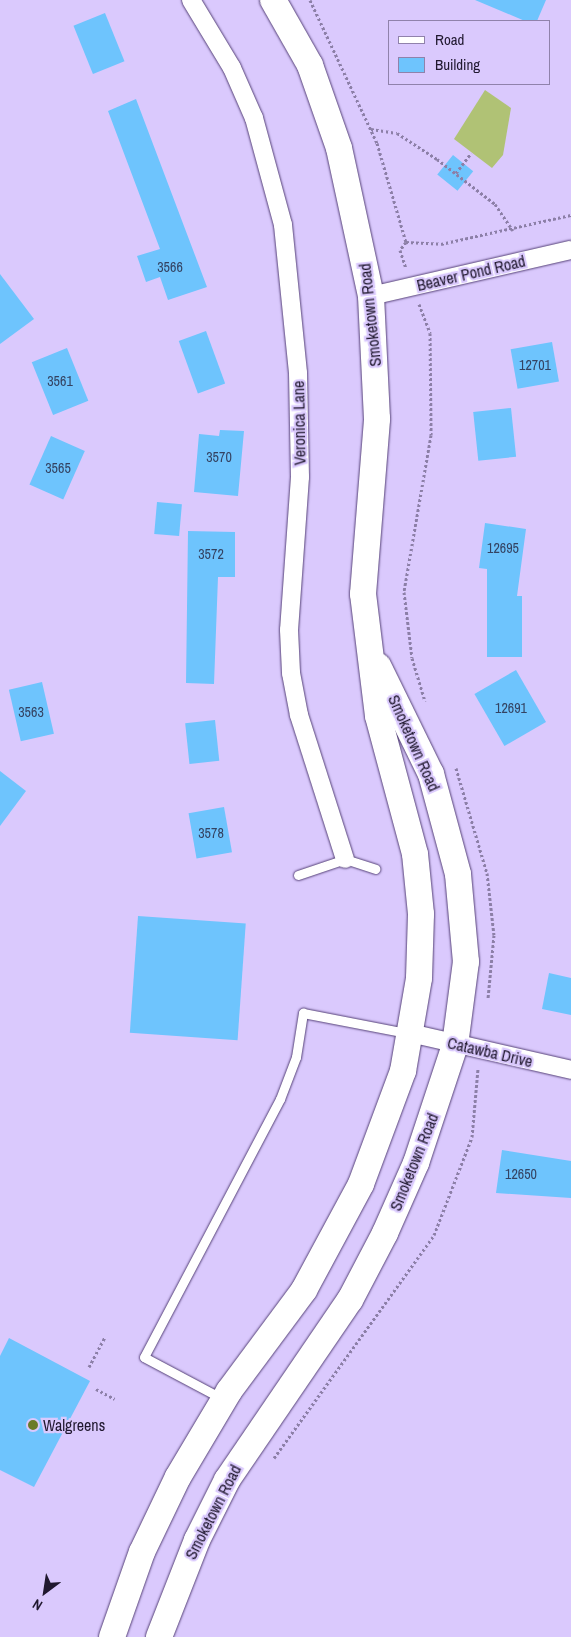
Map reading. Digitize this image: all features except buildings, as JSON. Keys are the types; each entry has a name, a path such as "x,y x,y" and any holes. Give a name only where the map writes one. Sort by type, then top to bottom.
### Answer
{"main road":[{"name":"Smoketown Road","path":"112,1637 142,1552 224,1400 304,1290 338,1232 385,1123 410,1033 420,969 421,914 415,854 378,716 368,647 364,551 377,419 371,296 339,148 310,65 273,0"},
{"name":"Smoketown Road","path":"159,1637 197,1540 227,1480 350,1300 385,1233 416,1163 455,1045 466,962 458,874 431,774 368,647"}],"street":[{"name":"Veronica Lane","path":"191,0 232,68 254,118 283,225 298,373 300,477 289,630 291,673 299,715 345,858"},
{"name":"Beaver Pond Road","path":"371,296 571,250"},
{"name":"Catawba Drive","path":"410,1033 455,1045 571,1070"}],"lane":[{"path":"298,875 345,858 375,869"},
{"path":"224,1400 144,1357 280,1099 296,1057 303,1013 410,1033"}],"path":[{"path":"310,0 371,129 406,242"},
{"path":"371,129 397,133 456,173 495,204 513,231"},
{"path":"456,173 471,153"},
{"path":"406,242 440,244 513,231 571,215"},
{"path":"400,250 406,242"},
{"path":"422,312 430,333 431,435 404,592 412,658 428,710"},
{"path":"454,762 475,818 491,898 493,967 486,1010"},
{"path":"89,1367 105,1337"},
{"path":"96,1389 115,1399"}],"green space":[{"path":"485,90 511,108 503,155 492,168 454,139"}],"place":[{"name":"Walgreens","path":"33,1425"}]}
